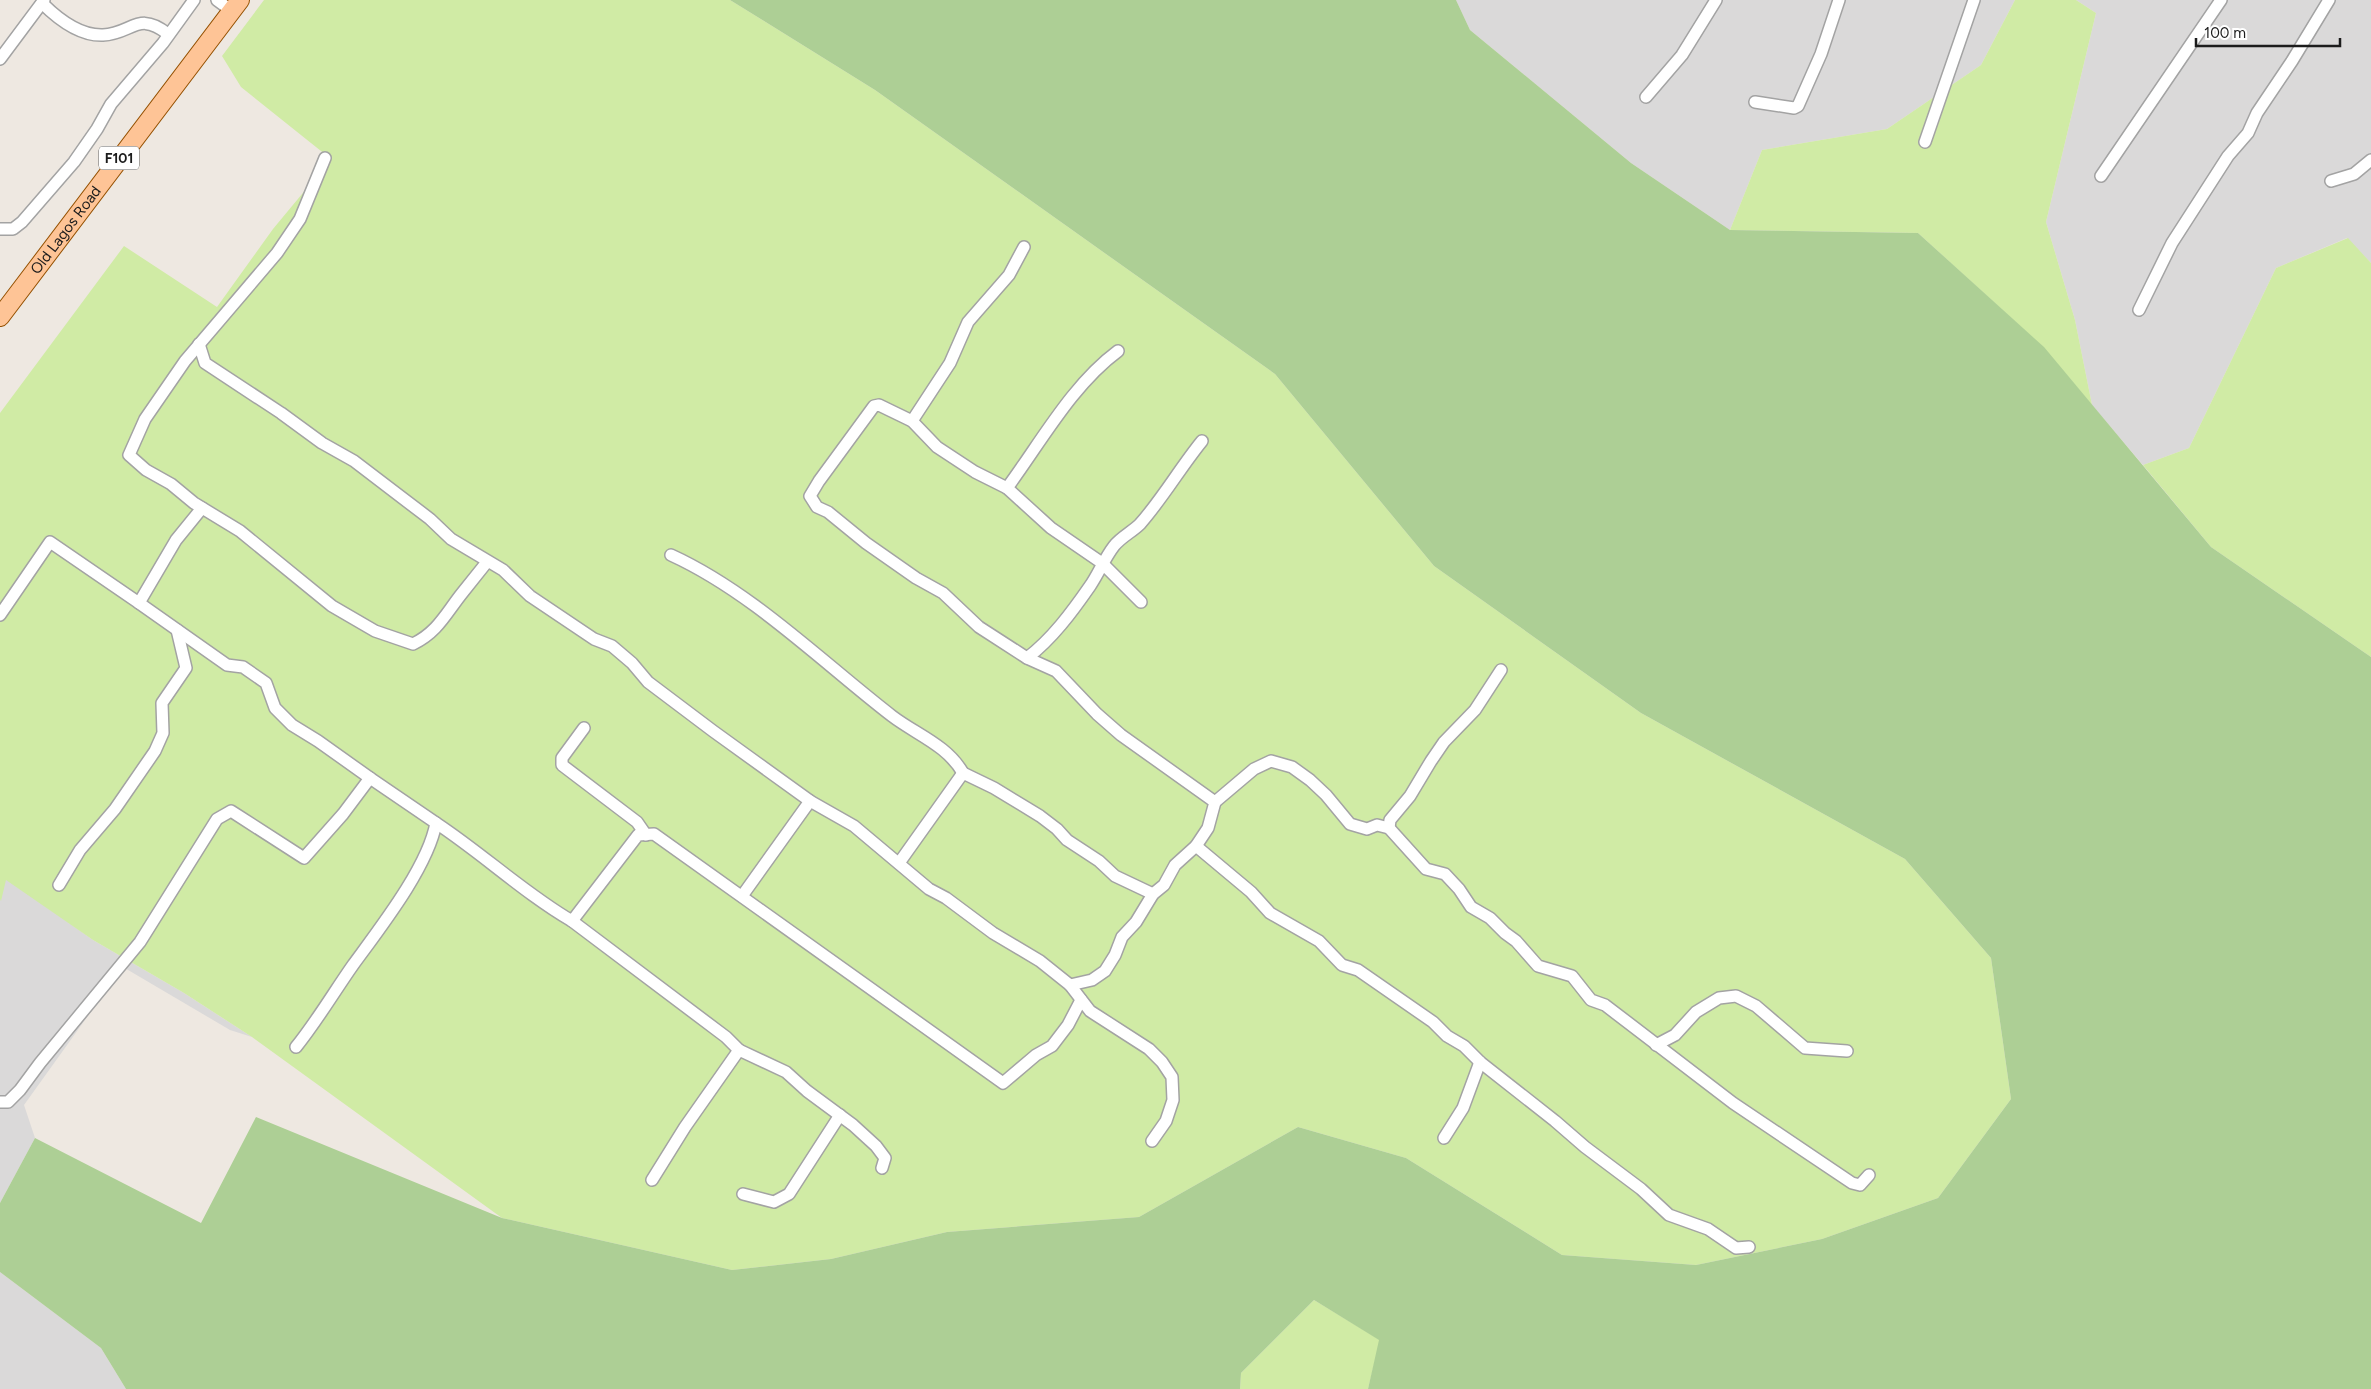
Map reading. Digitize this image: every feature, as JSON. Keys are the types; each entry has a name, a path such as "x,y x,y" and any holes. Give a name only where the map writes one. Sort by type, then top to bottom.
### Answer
{"main road":[{"name":"Old Lagos Road","path":"0,317 236,5"}],"street":[{"path":"0,229 14,229 22,222 74,162 97,129 111,104 163,43 194,0"},
{"path":"217,0 236,5"},
{"path":"1646,97 1682,55 1716,0"},
{"path":"1755,102 1794,108 1798,106 1821,54 1839,0"},
{"path":"1925,142 1974,0"},
{"path":"2101,176 2221,0"},
{"path":"2139,310 2172,243 2228,156 2248,133 2257,113 2292,61 2328,0"},
{"path":"0,59 43,2 61,19 92,34 104,35 147,23 155,24 168,34"},
{"path":"325,158 300,218 277,253 184,361 145,420 129,455 146,470 171,484 202,508 240,531 332,606 375,632 412,644 428,637 442,623 463,592 487,562"},
{"path":"2331,181 2354,174 2371,160"},
{"path":"912,421 950,363 968,322 1008,275 1024,247"},
{"path":"199,344 205,363 282,413 322,443 354,461 430,519 451,539 503,570 530,596 594,639 612,646 632,663 648,682 810,801 854,826 929,889 946,898 993,934 1040,961 1070,985 1090,1011 1149,1049 1162,1062 1172,1078 1173,1100 1166,1120 1152,1141"},
{"path":"1007,488 1068,404 1101,363 1118,351"},
{"path":"1141,602 1102,563 1051,528 1007,488 974,472 937,447 912,421 879,404 874,406 810,496 817,507 828,512 866,543 916,578 943,593 979,627 1026,658 1056,672 1120,735 1215,802"},
{"path":"1026,658 1041,647 1059,626 1091,584 1115,544 1139,525 1164,495 1202,441"},
{"path":"139,603 176,540 202,508"},
{"path":"0,615 50,542 227,665 243,667 266,683 275,708 292,726 318,741 467,844 533,897 572,922 726,1037 739,1050 786,1072 876,1146 885,1158 882,1168"},
{"path":"671,555 689,563 743,598 894,718 937,744 958,764 963,773 994,788 1040,816 1057,829 1067,840 1099,861 1115,876 1153,894"},
{"path":"59,885 80,850 115,809 154,751 163,733 162,703 186,668 177,630"},
{"path":"1389,828 1390,820 1410,796 1431,760 1444,742 1476,710 1501,670"},
{"path":"584,728 562,758 562,766 637,822 646,835"},
{"path":"1070,985 1092,980 1104,970 1115,955 1122,938 1136,922 1153,894 1164,885 1175,865 1196,846 1208,828 1215,802 1254,769 1271,761 1292,766 1310,780 1350,824 1367,829 1377,825 1389,828 1426,869 1445,874 1460,889 1471,907 1490,918 1516,941 1538,966 1572,976 1591,1000 1605,1005 1732,1103 1852,1183 1860,1185 1868,1175"},
{"path":"899,863 963,773"},
{"path":"0,1102 8,1102 20,1090 140,942 218,819 231,811 304,858 343,814 370,778"},
{"path":"742,896 810,801"},
{"path":"296,1047 409,884 426,853 436,823"},
{"path":"572,922 638,835 654,834 1004,1083 1036,1055 1052,1046 1068,1025 1082,1000"},
{"path":"1196,846 1251,892 1270,913 1305,931 1319,941 1342,965 1358,970 1427,1018 1447,1036 1464,1046 1480,1062 1555,1120 1585,1147 1641,1188 1669,1215 1708,1229 1736,1248 1749,1247"},
{"path":"1656,1045 1675,1035 1696,1012 1719,998 1736,996 1756,1006 1805,1048 1847,1051"},
{"path":"652,1180 685,1127 739,1050"},
{"path":"1444,1138 1463,1108 1480,1062"},
{"path":"743,1194 774,1202 789,1194 840,1115"}],"shaded area":[{"path":"1456,0 2015,0 1981,65 1887,129 1762,150 1730,230 1631,163 1470,30"},
{"path":"2076,0 2371,0 2371,263 2347,238 2276,268 2189,448 2143,465 2092,405 2075,320 2046,222 2096,13"},
{"path":"0,874 93,940 184,993 252,1037 230,1030 123,967 24,1105 35,1138 0,1203"},
{"path":"0,1272 101,1348 126,1389 0,1389"}],"green space":[{"path":"264,0 730,0 875,90 1275,374 1434,566 1641,713 1905,859 1991,958 2011,1099 1938,1198 1822,1239 1696,1265 1562,1255 1406,1158 1298,1127 1139,1217 947,1232 831,1259 732,1270 502,1218 252,1037 184,993 93,940 6,880 1,901 0,899 0,413 124,246 217,307 273,229 331,159 241,87 222,56"},
{"path":"730,0 1456,0 1470,30 1631,163 1730,230 1918,233 2044,347 2211,547 2371,657 2371,1389 1368,1389 1379,1340 1314,1300 1241,1373 1240,1389 126,1389 101,1348 0,1272 0,1203 35,1138 201,1223 256,1117 502,1218 732,1270 831,1259 947,1232 1139,1217 1298,1127 1406,1158 1562,1255 1696,1265 1822,1239 1938,1198 2011,1099 1991,958 1905,859 1641,713 1434,566 1275,374 875,90"},
{"path":"2015,0 2076,0 2096,13 2046,222 2075,320 2092,405 2043,347 1918,233 1730,230 1762,150 1887,129 1981,65"},
{"path":"2348,238 2371,263 2371,657 2211,547 2143,465 2189,448 2276,268"},
{"path":"1314,1300 1380,1340 1368,1389 1240,1389 1241,1373"}]}
